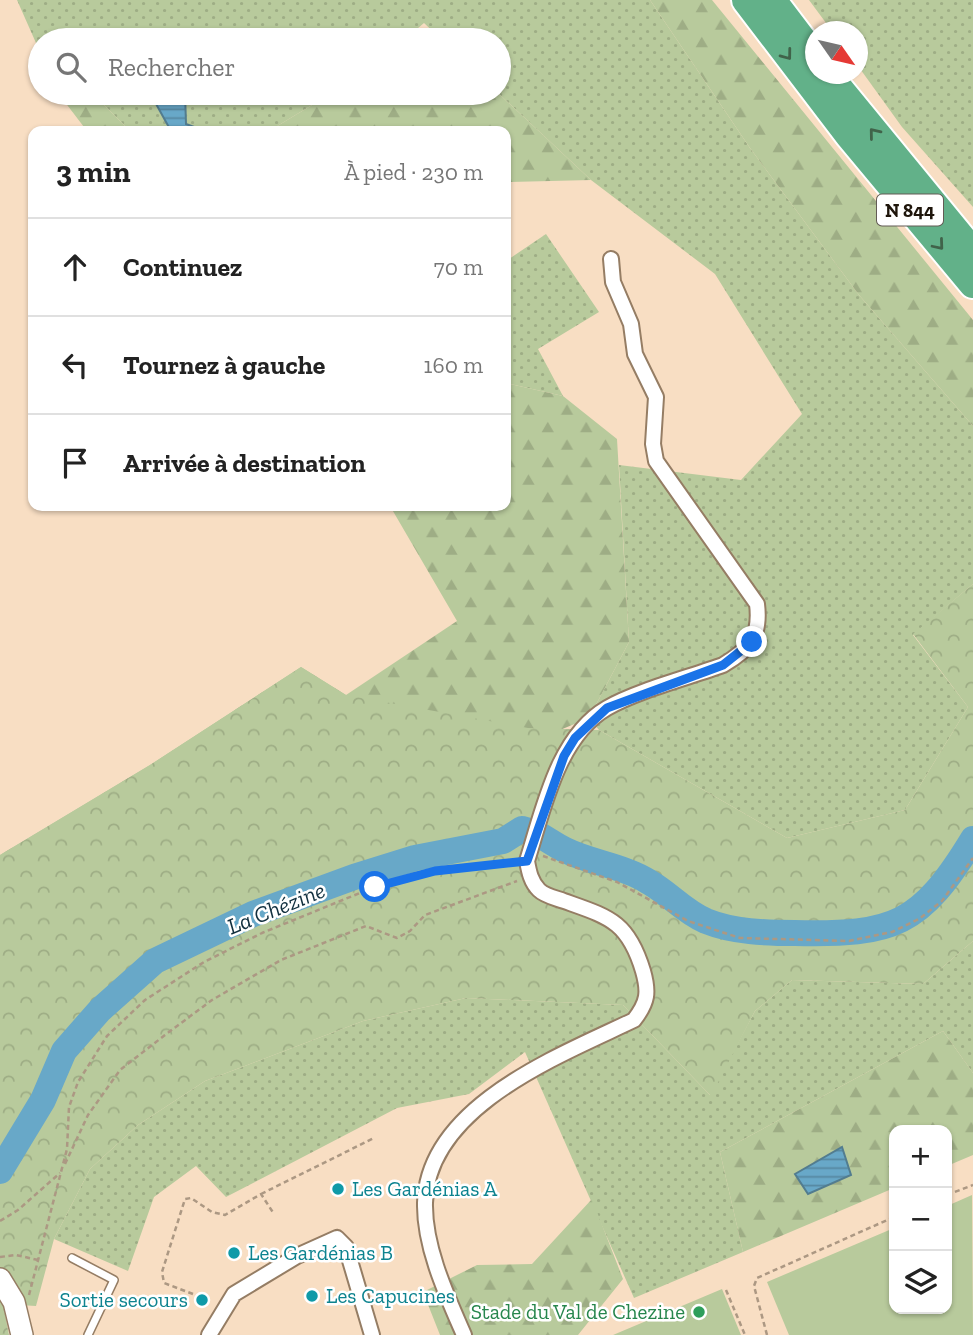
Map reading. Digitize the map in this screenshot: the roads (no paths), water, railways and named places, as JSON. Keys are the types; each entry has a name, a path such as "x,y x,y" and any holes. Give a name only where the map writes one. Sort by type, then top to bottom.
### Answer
{"highway":[{"name":"N 844","path":"746,0 849,135 973,284"},
{"path":"781,5 805,41"},
{"name":"N 844","path":"835,84 973,252"}],"street":[{"path":"464,1335 448,1297 429,1237 425,1203 433,1166 442,1149 490,1096 525,1071 634,1020 646,1005 648,989 639,956 624,931 610,918 541,892 530,877 529,856 564,756 607,708 723,665 738,656 752,642 759,623 757,604 656,461 653,444 656,397 635,354 631,324 613,282 611,259"},
{"path":"209,1335 234,1294 297,1256 337,1238 345,1247 372,1335"},
{"path":"0,1279 20,1302 22,1335"}],"lane":[{"path":"72,1258 114,1280 88,1335"}],"water":[{"path":"157,105 185,105 186,124 191,126 168,126"},
{"path":"842,1147 851,1175 808,1194 795,1174"}],"waterway":[{"name":"La Chézine","path":"0,1171 43,1100 64,1051 100,1010 155,961 253,914 354,877 415,858 503,841 522,829 540,835 575,854 639,877 690,912 716,925 773,933 829,933 881,927 919,908 937,891 973,839"}],"place":[{"name":"Les Gardénias A","path":"338,1189"},
{"name":"Les Gardénias B","path":"234,1253"},
{"name":"Les Capucines","path":"312,1296"},
{"name":"Sortie secours","path":"202,1300"},
{"name":"Stade du Val de Chezine","path":"699,1312"}]}
